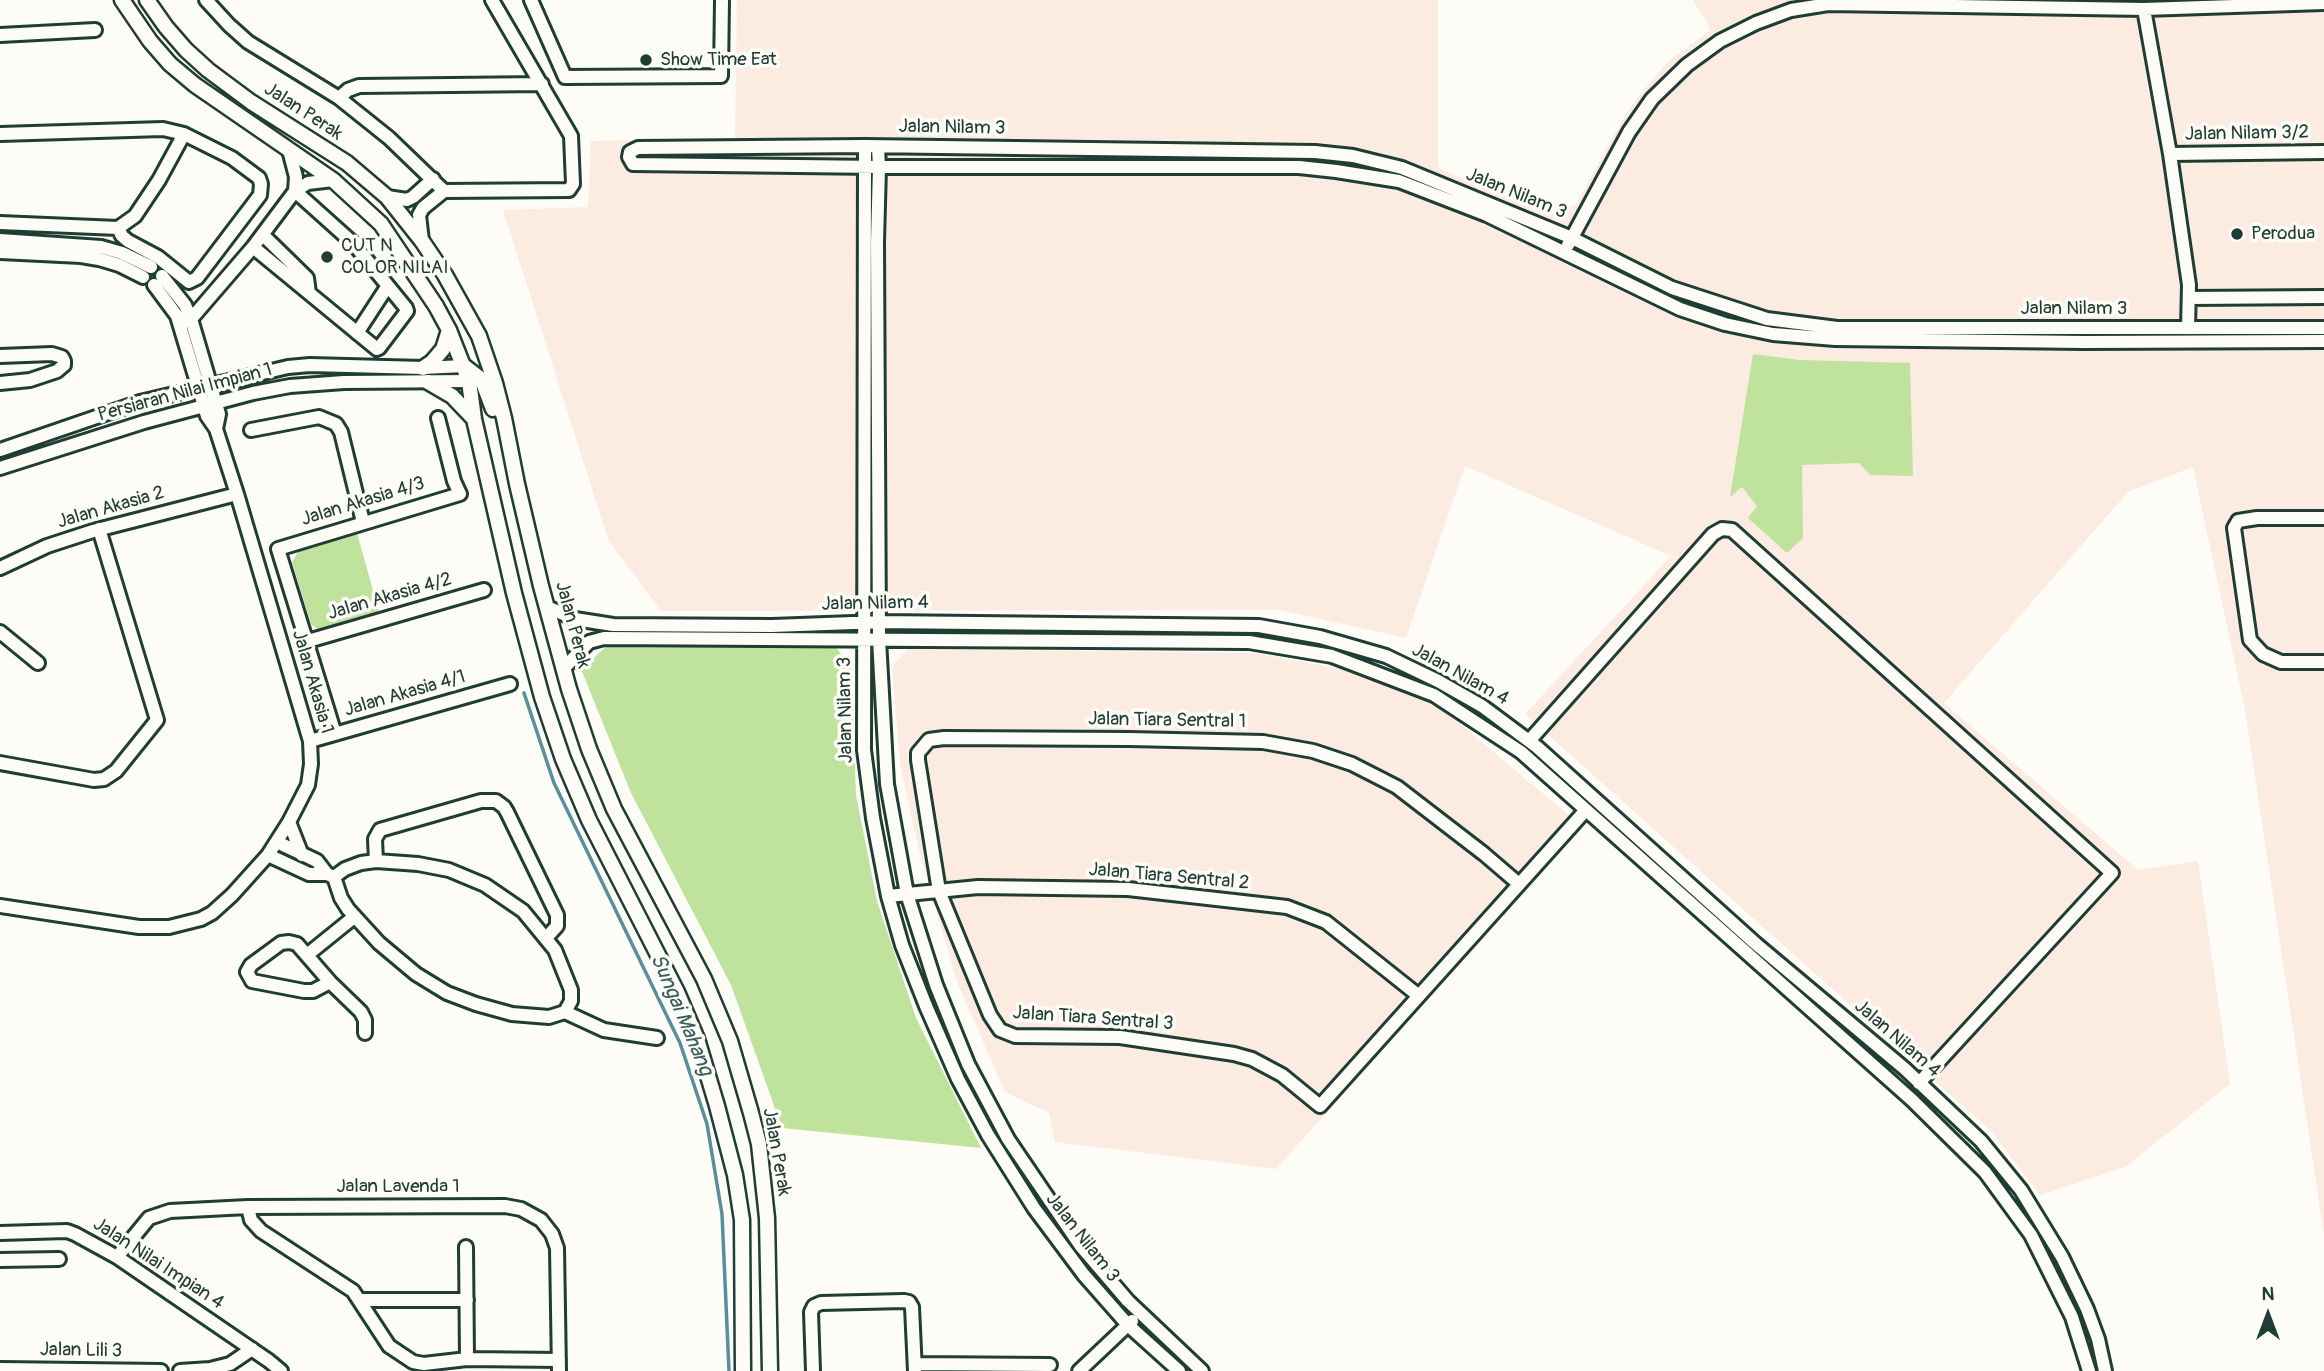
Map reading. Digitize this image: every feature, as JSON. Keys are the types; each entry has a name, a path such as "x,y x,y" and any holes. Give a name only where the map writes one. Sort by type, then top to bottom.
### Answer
{"main road":[{"name":"Jalan Perak","path":"147,0 186,50 208,69 251,102 347,163 387,197 422,241 479,336 495,383 547,607 589,749 614,809 704,979 737,1065 759,1144 767,1218 769,1371"},
{"name":"Jalan Perak","path":"127,2 150,41 186,78 333,180 381,224 436,306 469,373 474,419 514,593 562,759 589,820 677,992 697,1039 717,1106 735,1175 742,1220 743,1371"},
{"path":"462,304 466,330 478,359 477,369 469,373"},
{"path":"424,368 443,349 449,330"},
{"path":"469,373 482,380 490,398 504,456 517,484"},
{"path":"428,382 452,396 474,419"}],"street":[{"path":"206,0 248,42 339,99 389,138 444,191"},
{"path":"422,241 419,215 423,208 444,191 569,190 573,184 571,136 492,0"},
{"path":"531,0 565,77 721,76 722,0"},
{"path":"1565,251 1629,132 1652,99 1687,65 1720,41 1791,10 1828,4 2144,9 2324,4"},
{"path":"2144,9 2170,154 2189,298 2188,328"},
{"path":"0,35 95,30"},
{"path":"339,99 348,90 359,86 541,84"},
{"path":"0,134 163,129 184,134 232,158 259,178 261,184 260,195 233,233 197,278 189,282 158,257 128,241 118,228"},
{"path":"0,223 118,228 135,216 159,180 184,134"},
{"path":"864,146 638,148 630,152 629,156 633,164 878,167 878,147"},
{"name":"Jalan Nilam 3","path":"1179,1371 1128,1325 1084,1275 1034,1208 988,1135 958,1079 926,1006 902,945 888,896 864,750 864,146 1315,152 1353,156 1402,168 1572,238 1672,288 1768,319 1837,328 2324,328"},
{"path":"289,150 296,177 295,191"},
{"name":"Jalan Nilam 3/2","path":"2170,154 2324,152"},
{"name":"Jalan Nilam 3","path":"1202,1371 1114,1285 1072,1235 1008,1139 968,1064 936,985 907,894 887,784 879,639 878,167 1299,167 1399,181 1488,215 1680,309 1725,324 1773,334 1835,339 2324,341"},
{"path":"387,197 407,200 433,179"},
{"path":"186,321 253,247 295,191 308,183 333,180"},
{"path":"253,247 377,349 407,311 353,243 295,191"},
{"path":"263,235 307,278 309,293"},
{"path":"0,240 101,247 122,253 153,276"},
{"path":"0,252 99,259 153,276"},
{"name":"Jalan Akasia 1","path":"0,906 127,926 169,927 192,922 212,913 268,855 308,785 310,741 237,494 216,429 207,416 210,405 186,321 185,305 153,276"},
{"path":"357,333 387,287"},
{"path":"2189,298 2324,297"},
{"path":"0,356 52,354 62,357 64,365 57,371 30,380 0,383"},
{"name":"Persiaran Nilai Impian 1","path":"0,450 140,402 288,367 310,365 424,368 469,373"},
{"name":"Persiaran Nilai Impian 1","path":"0,468 80,441 290,386 344,382 428,382 469,373"},
{"path":"251,430 319,417 336,424 341,432 363,522"},
{"name":"Jalan Akasia 4/3","path":"308,641 278,549 460,494 454,481 438,418"},
{"name":"Jalan Akasia 2","path":"0,568 47,546 237,494"},
{"path":"2324,518 2257,518 2238,522 2234,528 2250,640 2263,654 2281,662 2324,662"},
{"path":"1529,741 1713,534 1722,529 1732,530 2112,873 1919,1083"},
{"path":"0,763 94,780 104,779 116,771 156,720 99,530"},
{"name":"Jalan Akasia 4/2","path":"308,641 484,590"},
{"name":"Jalan Nilam 4","path":"547,607 575,619 613,625 880,622 1247,626 1320,637 1386,656 1482,706 1529,741 1603,804 1756,944 1919,1083 1981,1141 2014,1180 2062,1257 2087,1309 2098,1339 2105,1371"},
{"path":"0,632 38,663"},
{"name":"Jalan Nilam 4","path":"564,668 589,642 604,638 1249,642 1332,656 1434,695 1521,752 1912,1100 1985,1172 2031,1235 2072,1317 2090,1371"},
{"path":"308,641 335,734"},
{"name":"Jalan Akasia 4/1","path":"310,741 510,684"},
{"name":"Jalan Tiara Sentral 1","path":"939,891 918,760 918,752 925,743 936,738 1263,742 1312,751 1352,764 1397,787 1519,884"},
{"path":"376,861 374,839 380,830 481,801 496,801 507,812 557,915 557,926 547,937"},
{"path":"1419,996 1585,811"},
{"path":"289,822 302,855"},
{"path":"277,842 319,863 331,875 341,898 354,917 379,943 416,974 447,993 512,1014 549,1017 565,1012 604,1030 657,1038"},
{"path":"268,855 312,875 331,875 353,865 376,861 434,866 466,875 523,911 547,937 571,990 571,1001 565,1012"},
{"path":"251,875 289,865"},
{"name":"Jalan Tiara Sentral 2","path":"888,896 978,887 1128,889 1287,907 1326,922 1419,996"},
{"name":"Jalan Tiara Sentral 3","path":"939,891 990,1015 1000,1031 1015,1036 1121,1037 1234,1054 1252,1059 1276,1071 1320,1106 1419,996"},
{"path":"307,955 354,917"},
{"path":"330,982 313,991 304,991 256,982 247,976 251,965 281,943 293,942 361,1012 365,1020 365,1033"},
{"name":"Jalan Lavenda 1","path":"117,1257 142,1225 158,1214 187,1209 505,1206 529,1212 546,1226 557,1248 559,1366"},
{"path":"248,1207 251,1220 261,1231 340,1282 360,1300 388,1346 413,1362 425,1364 467,1359 559,1366"},
{"name":"Jalan Nilai Impian 4","path":"0,1233 67,1231 80,1236 117,1257 281,1371"},
{"path":"467,1247 467,1359"},
{"path":"0,1260 59,1259"},
{"path":"360,1300 467,1300"},
{"path":"813,1371 811,1312 814,1306 821,1303 909,1302 912,1307 915,1367 1050,1365"},
{"path":"1079,1371 1141,1313"},
{"path":"180,1371 210,1369 230,1364 252,1349"},
{"name":"Jalan Lili 3","path":"0,1369 161,1371"}],"shaded area":[{"path":"737,0 1438,0 1438,168 1550,215 1576,204 1628,110 1667,62 1711,30 1693,0 2324,0 2324,1235 2245,710 2193,467 2128,492 1944,703 2138,870 2198,861 2230,1084 2125,1167 2040,1195 1992,1132 1525,714 1671,556 1465,466 1406,638 1279,610 661,611 609,542 503,210 588,207 591,141 735,138"},
{"path":"908,649 1256,653 1341,669 1435,703 1583,827 1276,1169 1055,1142 1049,1113 1005,1092 957,982 919,851 900,764 892,667"}],"green space":[{"path":"1753,354 1800,360 1910,363 1913,476 1870,475 1859,463 1802,465 1803,538 1787,553 1748,518 1757,506 1742,487 1730,497"},
{"path":"357,533 379,612 319,630 311,624 292,562 299,550"},
{"path":"607,646 835,646 844,658 851,669 856,795 877,901 916,1018 981,1148 782,1128 731,985 631,793 581,669"}],"waterway":[{"name":"Sungai Mahang","path":"524,693 554,783 680,1043 707,1124 722,1214 729,1371"}],"place":[{"name":"Show Time Eat","path":"646,60"},
{"name":"Perodua","path":"2237,234"},
{"name":"CUT N COLOR NILAI","path":"327,257"}]}
